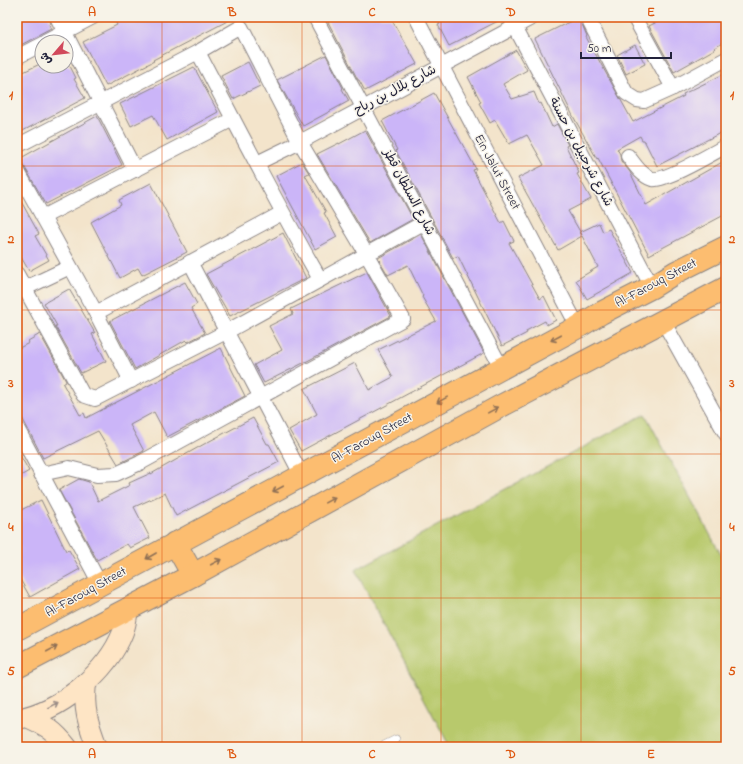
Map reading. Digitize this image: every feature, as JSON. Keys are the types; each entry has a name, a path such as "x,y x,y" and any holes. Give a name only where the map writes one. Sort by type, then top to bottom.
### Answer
{"main road":[{"name":"Al-Farouq Street","path":"17,628 578,327 601,313 652,287 676,272 726,247"},
{"path":"17,667 193,574 499,407 726,288"},
{"path":"175,543 193,574"}],"street":[{"path":"57,17 135,170"},
{"path":"61,34 93,17"},
{"name":"شارع السلطان قطز","path":"315,17 501,367"},
{"name":"Ein Jalut Street","path":"416,17 578,327"},
{"name":"شارع بلال بن رباح","path":"257,163 300,142 442,65 512,22 533,17"},
{"path":"587,17 626,93 637,100 644,100 673,88 726,59"},
{"path":"635,17 673,88"},
{"name":"شارع شرحبيل بن حسنة","path":"512,22 652,287"},
{"path":"17,146 198,52 241,27 300,142 403,319 140,463 116,474 97,475 69,468 41,474"},
{"path":"17,57 34,48"},
{"path":"198,52 282,213 320,279"},
{"path":"43,217 233,119"},
{"path":"628,156 639,171 645,176 654,180 667,177 726,146"},
{"path":"17,170 96,313 131,381"},
{"path":"96,313 282,213"},
{"path":"17,274 21,290 83,395 95,399 226,332 425,222"},
{"path":"190,262 302,476"},
{"path":"21,290 70,267"},
{"path":"663,321 721,413 726,434"},
{"path":"17,428 100,584"},
{"path":"22,718 65,698 86,683 108,659 119,641 126,624 128,608"},
{"path":"86,683 84,699 86,714 98,747"},
{"path":"22,718 50,728 66,747"}],"lane":[{"path":"380,747 396,739"}],"green space":[{"path":"645,414 726,564 726,742 717,747 450,747 355,570"}],"building":[{"path":"17,17 49,17 51,29 42,34 34,34 34,38 17,47"},
{"path":"122,17 235,17 106,86 83,42 117,25 115,20"},
{"path":"334,17 390,17 417,64 365,91 327,20"},
{"path":"436,17 502,17 502,19 449,46 438,25 440,24"},
{"path":"579,17 587,36 586,37 633,122 684,96 683,94 726,73 726,130 657,166 644,140 642,140 640,136 617,149 620,154 621,161 630,172 646,205 726,160 726,214 649,255 598,158 597,159 573,116 535,39"},
{"path":"667,17 726,17 726,41 714,48 715,49 674,72 649,26"},
{"path":"635,45 645,64 626,74 617,55"},
{"path":"516,50 527,70 503,84 512,99 534,92 552,127 557,124 568,145 566,146 579,173 577,174 591,199 568,211 580,232 599,223 603,232 609,229 633,273 587,299 576,280 598,267 582,236 558,250 518,178 544,165 527,135 509,144 495,120 490,123 479,103 481,102 468,77"},
{"path":"326,55 349,101 303,126 277,80"},
{"path":"248,62 260,86 233,99 221,76"},
{"path":"34,67 34,74 74,74 76,78 74,79 85,98 17,134 17,75"},
{"path":"194,67 218,112 167,140 153,115 131,126 120,104"},
{"path":"434,93 476,169 473,170 501,223 504,221 514,241 509,243 540,299 544,296 556,320 547,325 545,321 526,331 527,333 502,346 458,256 453,258 396,151 397,150 382,121"},
{"path":"97,116 122,165 46,204 19,159"},
{"path":"365,130 413,219 370,243 317,154"},
{"path":"302,162 309,173 305,175 326,212 324,213 337,237 315,249 276,176"},
{"path":"151,183 187,252 142,275 138,268 120,278 91,222 121,205 119,200"},
{"path":"17,194 39,234 35,236 49,260 29,271 17,250"},
{"path":"283,233 306,278 230,316 206,274"},
{"path":"421,234 484,353 301,451 289,430 317,414 304,389 355,363 369,390 393,377 378,350 436,321 422,297 423,296 408,265 388,275 378,258"},
{"path":"367,272 391,316 264,383 254,365 282,350 269,326 293,314 291,309"},
{"path":"185,282 197,304 191,308 205,333 188,342 186,340 135,369 110,321"},
{"path":"69,289 95,333 92,334 106,361 81,373 44,303"},
{"path":"40,334 66,381 63,384 80,415 84,413 86,418 221,348 245,396 167,437 154,412 130,425 144,451 118,464 98,431 43,458 17,408 17,349 29,343 28,341"},
{"path":"253,418 279,462 176,516 165,493 134,507 150,538 130,548 127,544 97,560 59,490 79,479 89,482 98,501 130,485 129,483 151,474"},
{"path":"17,450 29,471 17,478"},
{"path":"41,500 66,551 69,550 80,569 30,597 17,574 17,512"}]}
